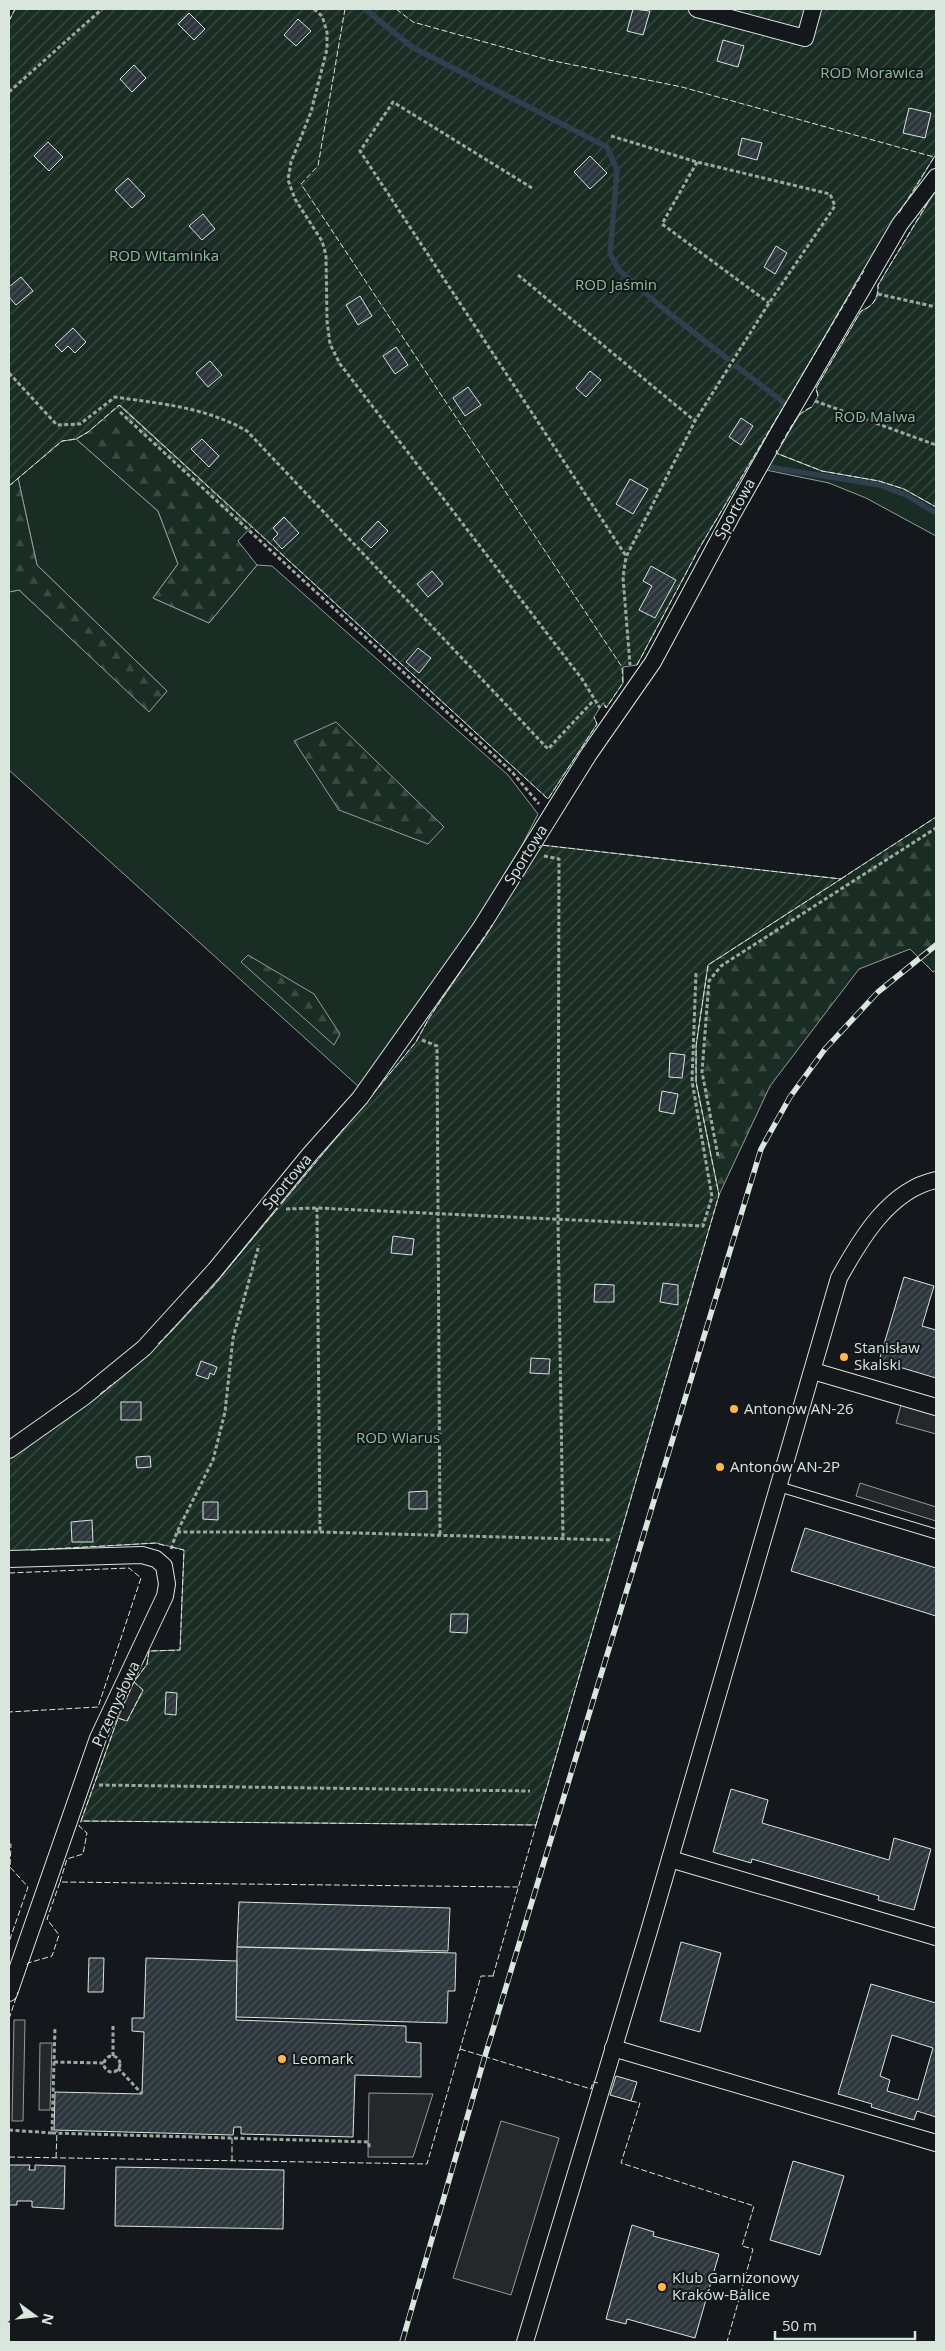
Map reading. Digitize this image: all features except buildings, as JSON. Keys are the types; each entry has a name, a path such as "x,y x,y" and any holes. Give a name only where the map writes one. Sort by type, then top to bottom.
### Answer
{"street":[{"path":"697,9 805,38 813,9"},
{"name":"Sportowa","path":"9,1450 84,1397 144,1348 215,1270 310,1154 360,1098 480,930 589,754 653,662 732,515 900,224 936,177"},
{"path":"525,2342 780,1487 839,1278 859,1243 878,1217 912,1190 936,1180"},
{"path":"813,1371 936,1407"},
{"name":"Przemysłowa","path":"9,1559 133,1555 149,1557 164,1566 167,1584 160,1608 98,1738 9,1994"},
{"path":"670,1859 936,1937"},
{"path":"613,2048 936,2143"}],"lane":[{"path":"780,1487 936,1534"}],"path":[{"path":"9,92 102,9"},
{"path":"314,9 322,16 327,32 327,49 311,112 291,162 288,180 295,199 322,241 326,254 327,322 330,344 340,364 582,679 600,708"},
{"path":"532,188 393,102 360,151 626,556"},
{"path":"611,136 697,162 830,194 835,206 769,303 695,421 626,556 623,577 630,666"},
{"path":"697,162 662,224 769,303"},
{"path":"518,275 695,421"},
{"path":"878,294 936,307"},
{"path":"9,374 57,425 80,424 115,397 200,410 227,419 247,431 548,750 594,700"},
{"path":"816,401 936,445"},
{"path":"120,412 512,772 550,817"},
{"path":"718,1156 702,1072 708,981 721,966 936,828"},
{"path":"542,856 559,859 558,1220 563,1538"},
{"path":"284,1209 317,1208 703,1226 712,1197 692,1081 696,973"},
{"path":"418,1039 437,1046 440,1535"},
{"path":"317,1208 320,1532"},
{"path":"171,1547 213,1460 225,1412 233,1338 260,1244 264,1237"},
{"path":"177,1532 320,1532 611,1540"},
{"path":"94,1785 530,1791"},
{"path":"113,2026 113,2056"},
{"path":"52,2133 55,2027"},
{"path":"104,2063 107,2058 113,2056"},
{"path":"104,2063 108,2071 115,2071 118,2068 119,2061 113,2056"},
{"path":"54,2062 104,2063"},
{"path":"118,2068 142,2094"},
{"path":"9,2130 52,2133 369,2142 368,2148"}],"green space":[{"path":"15,9 936,9 936,154 700,547 637,665 623,667 623,683 606,708 603,703 594,717 597,724 548,799 120,405 88,432 76,439 62,441 9,486 9,21"},
{"name":"ROD Malwa","path":"936,190 936,507 904,489 879,481 822,471 776,453 800,414 812,407 818,396 816,388 861,311 869,307 874,301 878,285"},
{"path":"119,405 252,526 238,541 257,565 209,623 153,598 178,564 158,511 76,439 88,432"},
{"path":"76,439 158,511 178,564 153,598 209,623 257,565 272,566 508,775 538,814 509,871 431,989 359,1087 9,770 9,592 19,590 149,711 167,691 37,565 18,478 62,441"},
{"path":"776,453 822,471 879,481 904,489 936,507 936,536 866,498 829,483 766,470"},
{"path":"18,478 37,565 167,691 149,712 19,590 9,592 9,486"},
{"path":"336,722 444,827 428,844 339,810 294,741"},
{"path":"936,817 936,970 933,972 910,949 859,969 770,1086 719,1195 696,1082 696,1046 708,965"},
{"name":"ROD Wiarus","path":"541,845 841,879 708,965 696,1046 696,1082 719,1195 536,1825 81,1821 118,1718 127,1721 143,1691 134,1682 147,1664 149,1651 180,1650 184,1550 156,1543 9,1552 9,1458 106,1390 171,1332 210,1290 416,1042 429,1018 484,938"},
{"path":"248,955 314,994 340,1034 334,1045 241,962"}],"shaded area":[{"path":"901,1405 936,1415 936,1434 896,1423"},
{"path":"860,1483 936,1507 936,1521 856,1496"},
{"path":"134,1682 143,1690 127,1721 118,1718"},
{"path":"14,2020 25,2020 23,2121 12,2121"},
{"path":"40,2043 52,2043 50,2110 39,2110"},
{"path":"369,2093 433,2094 413,2157 368,2157"},
{"path":"501,2121 559,2138 511,2295 453,2278"}],"waterway":[{"path":"365,9 412,47 607,147 617,170 610,254 619,270 665,310 728,359"},
{"path":"736,366 787,405 785,409"},
{"path":"768,467 880,485 906,495 936,513"}],"railway":[{"path":"402,2342 485,2056 761,1149 790,1097 825,1049 878,992 936,945"}],"fence":[{"path":"9,21 15,9"},
{"path":"345,9 318,166 301,184 622,667 623,683 606,708 604,702"},
{"path":"396,9 413,22 549,60 682,87 934,157"},
{"path":"899,213 936,154"},
{"path":"818,396 816,388 861,311 869,307 876,298 878,285 928,202"},
{"path":"637,665 700,547 864,271"},
{"path":"9,486 62,441 76,439 88,432 119,405 548,799 597,724 594,717"},
{"path":"781,444 798,417 806,409 812,407"},
{"path":"777,450 776,453 822,471 879,481 904,489 936,507"},
{"path":"841,879 936,817"},
{"path":"171,1547 184,1550 180,1650 149,1651 147,1664 134,1682 143,1690 127,1721 118,1718 81,1821 536,1825 719,1195 696,1082 696,1046 708,965 841,879 541,845 539,848"},
{"path":"373,1094 416,1042 429,1018 492,925"},
{"path":"158,1344 210,1290 344,1128"},
{"path":"100,1394 115,1382"},
{"path":"31,1550 156,1543 166,1546"},
{"path":"9,1573 129,1568 141,1578 98,1707 9,1712"},
{"path":"60,1882 67,1859 83,1854 87,1833 79,1826 81,1821"},
{"path":"493,1976 536,1825"},
{"path":"9,1844 11,1844 10,1867 28,1887 9,1942"},
{"path":"27,1965 28,1963 52,1956 59,1935 47,1919 60,1882 518,1887"},
{"path":"9,2157 427,2164 481,1976 494,1976"},
{"path":"9,2019 18,1992"},
{"path":"460,2049 591,2089 593,2082 598,2083"},
{"path":"631,2101 640,2103 621,2163 754,2206 742,2246 753,2249 727,2342"},
{"path":"56,2158 57,2131"},
{"path":"232,2136 232,2161"}],"place":[{"name":"Stanisław Skalski","path":"844,1357"},
{"name":"Antonow AN-26","path":"734,1409"},
{"name":"Antonow AN-2P","path":"720,1467"},
{"name":"Leomark","path":"282,2059"},
{"name":"Klub Garnizonowy Kraków-Balice","path":"662,2287"}],"park label":[{"name":"ROD Morawica","path":"872,73"},
{"name":"ROD Witaminka","path":"164,256"},
{"name":"ROD Jaśmin","path":"616,285"}]}
